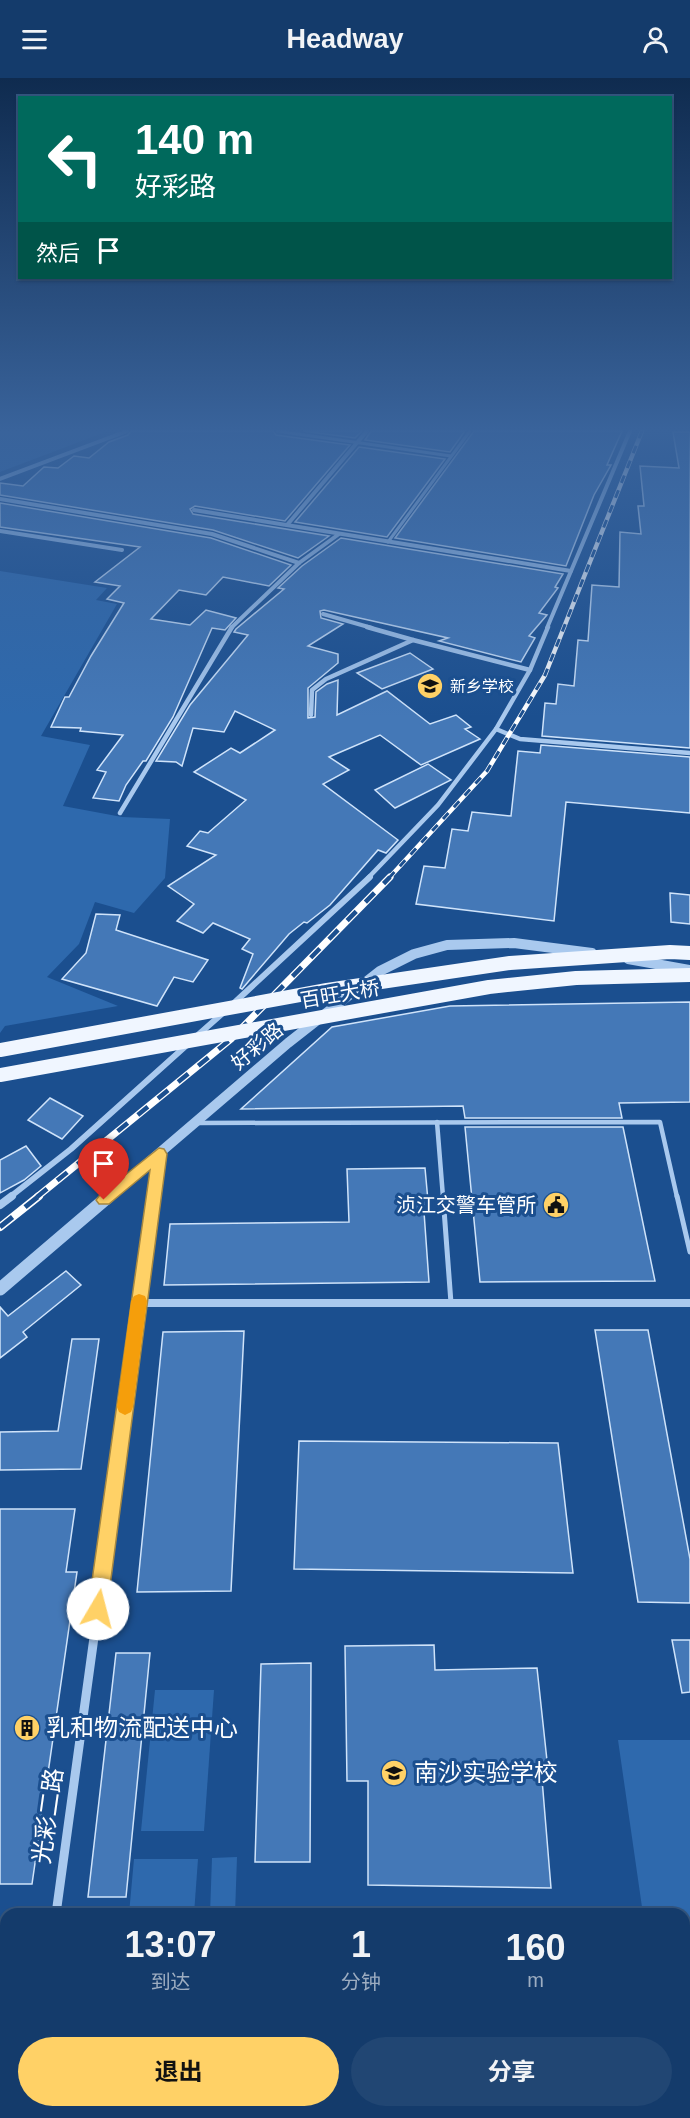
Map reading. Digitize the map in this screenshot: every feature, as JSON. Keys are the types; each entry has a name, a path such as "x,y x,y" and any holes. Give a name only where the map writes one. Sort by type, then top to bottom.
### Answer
{"main road":[{"name":"百旺大桥","path":"0,1050 327,990 510,963 670,952 690,953"},
{"name":"百旺大桥","path":"0,1075 489,987 576,978 690,975"}],"street":[{"path":"165,526 212,534 299,563"},
{"path":"294,526 571,571"},
{"path":"0,1205 71,1149 364,885 429,814 477,758 530,670 590,526"},
{"path":"0,531 122,550"},
{"path":"120,813 233,625 299,563 339,534"},
{"path":"323,614 530,670"},
{"path":"311,715 312,690 326,680 413,640"},
{"path":"496,729 520,739 690,753"},
{"name":"好彩路","path":"0,1288 288,1043 380,971 414,954 447,945 514,943 548,946 690,970"},
{"name":"光彩二路","path":"57,1908 159,1154"},
{"path":"139,1303 690,1303"}],"lane":[{"path":"388,542 400,526"},
{"path":"437,1122 452,1303"},
{"path":"193,1123 660,1122 690,1252"}],"path":[{"path":"71,1149 120,1186"}],"shaded area":[{"path":"0,571 107,588 96,600 117,604 41,736 90,745 63,806 122,817 170,819 165,878 134,913 95,902 79,944 47,977 118,1006 5,1026 0,1033"},
{"path":"155,1690 214,1690 204,1831 141,1831"},
{"path":"618,1740 690,1740 690,1908 642,1908"},
{"path":"237,1857 235,1908 210,1908 212,1858"},
{"path":"134,1859 198,1859 194,1908 130,1908"}],"building":[{"path":"140,526 211,538 291,565 269,586 223,577 206,595 179,590 151,619 190,625 206,610 236,618 225,630 212,628 173,717 146,761 143,761 126,785 119,801 93,798 106,772 97,770 123,735 80,731 81,728 51,727 65,697 69,697 124,603 107,599 120,586 95,582 140,547 0,527"},
{"path":"190,526 268,526 329,536 298,558 213,530"},
{"path":"321,526 395,526 387,537"},
{"path":"404,526 582,526 566,566 395,538"},
{"path":"640,526 690,526 690,748 542,736 545,703 556,704 558,684 574,686 578,640 588,641 592,585 619,587 620,532 641,534"},
{"path":"341,538 563,574 555,587 558,588 539,613 547,615 529,636 535,638 521,662 439,641 448,638 324,610 320,611 321,618 343,624 308,646 338,654 338,663 308,688 308,718 315,717 316,692 338,680 337,715 387,691 430,724 456,715 471,727 465,729 480,739 421,765 380,735 329,757 349,770 323,784 398,840 386,853 378,850 330,905 289,934 242,989 240,988 253,954 242,949 250,939 213,923 203,933 177,921 194,904 168,886 216,855 187,846 200,831 208,833 246,800 194,772 231,748 240,753 275,730 235,711 224,732 193,728 182,766 176,762 156,761 190,705 248,635 234,632 236,629 284,589 278,588 302,566"},
{"path":"410,653 433,669 382,689 357,673"},
{"path":"541,745 690,757 690,813 566,802 554,921 416,904 424,866 445,868 452,829 468,831 472,812 511,816 518,751 540,753"},
{"path":"428,764 451,780 395,808 375,790"},
{"path":"670,893 690,895 690,924 671,922"},
{"path":"96,914 120,915 116,930 208,960 193,982 174,977 157,1006 62,979 86,953"},
{"path":"690,1002 690,1102 619,1103 622,1118 465,1118 463,1106 241,1109 332,1027 450,1006"},
{"path":"50,1098 83,1116 62,1139 28,1120"},
{"name":"浈江交警车管所","path":"465,1127 623,1127 655,1281 480,1282"},
{"path":"26,1146 41,1166 24,1180 0,1193 0,1160"},
{"path":"425,1168 429,1212 424,1212 429,1282 164,1285 170,1224 349,1222 347,1169"},
{"path":"66,1271 81,1285 23,1332 27,1337 0,1358 0,1307 8,1316"},
{"path":"595,1330 648,1330 690,1559 690,1603 638,1602"},
{"path":"244,1331 231,1591 137,1592 163,1332"},
{"path":"72,1339 99,1339 81,1469 0,1470 0,1432 58,1431"},
{"path":"299,1441 558,1443 573,1573 294,1569"},
{"name":"乳和物流配送中心","path":"0,1509 75,1509 66,1572 77,1572 32,1884 0,1884"},
{"path":"672,1640 690,1640 690,1692 682,1693"},
{"path":"434,1645 435,1670 537,1668 549,1779 542,1779 551,1888 368,1885 368,1781 347,1781 345,1646"},
{"path":"116,1653 150,1653 126,1897 88,1897"},
{"path":"311,1663 310,1862 255,1862 261,1664"}],"railway":[{"path":"389,878 487,771 545,675 604,526"},
{"path":"37,1197 231,1039 390,877"},
{"path":"0,1227 39,1196"}],"slow traffic":[{"path":"125,1407 139,1301"}],"place":[{"name":"新乡学校","path":"430,686"},
{"name":"浈江交警车管所","path":"556,1205"},
{"name":"乳和物流配送中心","path":"27,1728"},
{"name":"南沙实验学校","path":"394,1773"}],"route":[{"path":"98,1609 159,1154 104,1200"}]}
